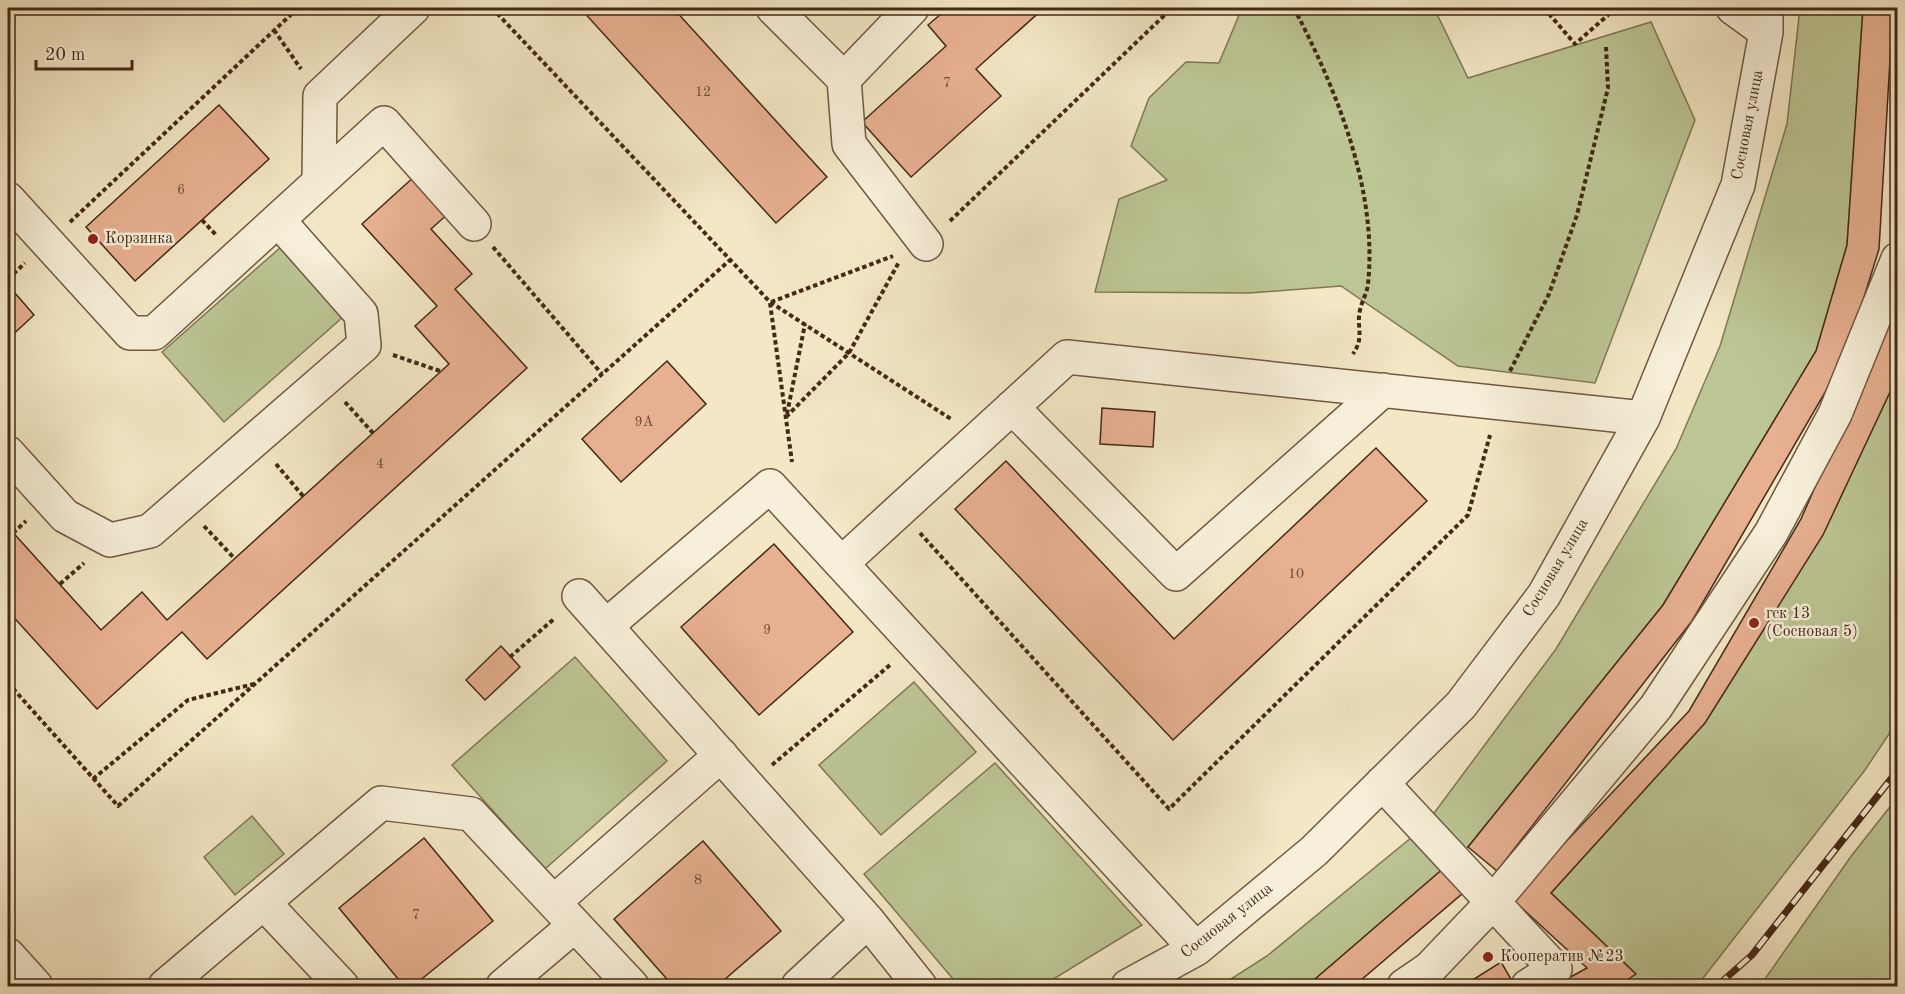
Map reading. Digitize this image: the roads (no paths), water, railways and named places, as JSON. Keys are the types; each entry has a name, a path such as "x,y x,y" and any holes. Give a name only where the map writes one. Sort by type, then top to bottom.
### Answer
{"street":[{"path":"319,182 320,96 413,8"},
{"path":"773,8 844,79 849,144 916,248"},
{"path":"844,79 912,8"},
{"path":"1733,8 1766,20"},
{"name":"Сосновая улица","path":"1128,987 1196,949 1314,851 1461,705 1544,595 1643,418 1738,185 1766,20"},
{"path":"8,199 130,333 154,333 384,123 474,224"},
{"path":"8,453 65,516 110,540 150,531 364,345 361,314 278,220"},
{"path":"1404,987 1429,969 1493,903 1656,707 1771,533 1835,414 1898,259"},
{"path":"842,563 1067,357 1383,390 1504,387 1643,418"},
{"path":"1012,407 1176,574 1383,390"},
{"path":"606,626 770,486 1196,949"},
{"path":"579,596 868,921 920,987"},
{"path":"503,987 564,914 721,755"},
{"path":"1382,783 1555,969 1528,987"},
{"path":"165,987 381,803 471,814 633,987"},
{"path":"264,903 342,987"},
{"path":"798,987 868,921"},
{"path":"8,955 36,987"}],"railway":[{"path":"1717,986 1752,955 1898,770"}],"place":[{"name":"Корзинка","path":"93,239"},
{"name":"гск 13 (Сосновая 5)","path":"1754,623"},
{"name":"Кооператив №23","path":"1488,957"}]}
